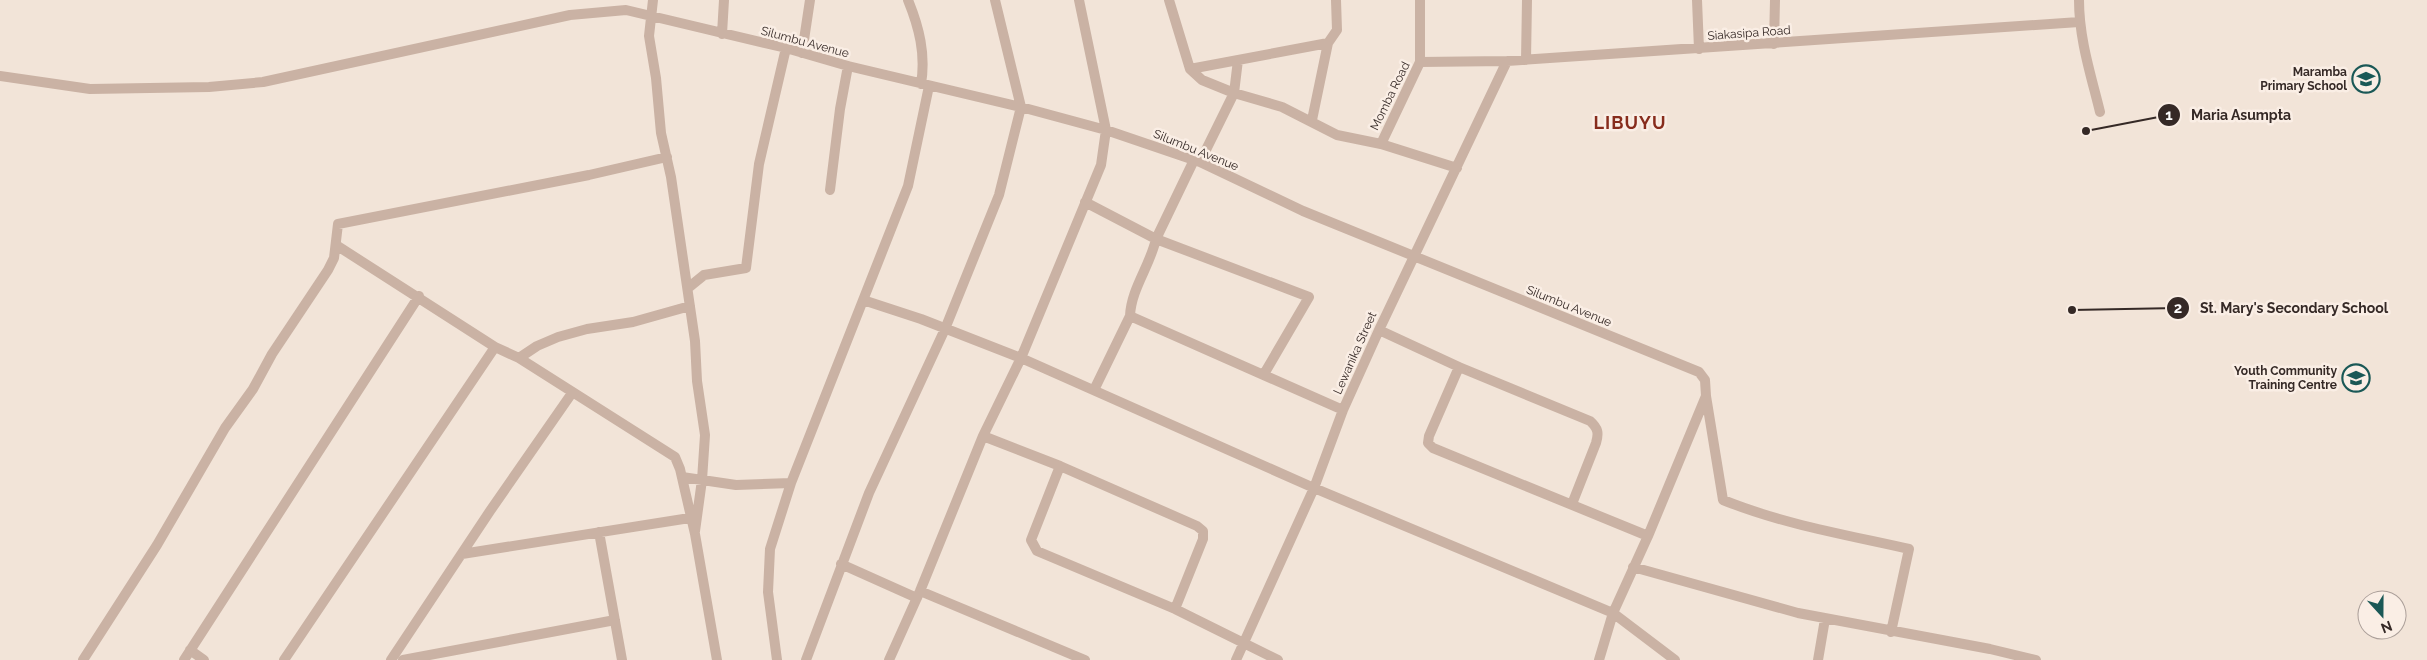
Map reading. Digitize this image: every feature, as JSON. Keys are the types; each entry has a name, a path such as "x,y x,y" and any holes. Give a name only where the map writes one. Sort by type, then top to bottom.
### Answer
{"street":[{"path":"653,0 649,36 656,78 661,133 667,157 688,288 705,435 702,480 694,517"},
{"path":"722,34 724,0"},
{"path":"802,53 810,0"},
{"path":"778,660 772,637 768,571 770,549 791,483 908,186 925,85 921,36 908,0"},
{"path":"806,660 841,564 890,445 946,329 999,195 1021,107 995,0"},
{"path":"889,660 919,594 983,436 1021,358 1101,165 1106,130 1078,0"},
{"path":"1169,0 1190,69 1202,80 1234,93 1282,107 1312,120 1337,135 1381,144 1457,168"},
{"path":"1312,120 1328,43 1337,30 1336,0"},
{"name":"Momba Road","path":"1381,144 1420,62 1420,0"},
{"path":"1526,60 1527,0"},
{"path":"1697,0 1699,49"},
{"path":"1774,44 1776,0"},
{"path":"2079,0 2079,22 2088,68 2100,112"},
{"name":"Silumbu Avenue","path":"0,76 90,89 209,87 263,82 570,15 626,10 786,48 925,85 1021,107 1106,130 1197,161 1303,211 1699,372 1705,380 1706,396"},
{"name":"Siakasipa Road","path":"1420,62 1507,62 2079,22"},
{"path":"1190,69 1328,43"},
{"path":"688,288 704,275 746,268 762,149 786,48"},
{"path":"1094,390 1130,316 1130,304 1152,257 1156,239 1234,93 1238,60"},
{"name":"Lewanika Street","path":"1236,660 1314,488 1343,410 1379,330 1507,62"},
{"path":"830,190 848,66"},
{"path":"83,660 157,545 225,428 253,389 272,354 328,270 334,258 338,224 589,175 667,157"},
{"path":"1085,202 1156,239 1308,296 1264,374"},
{"path":"336,245 419,296 495,347 519,358 675,457 694,517 695,534 717,660"},
{"path":"184,660 419,296"},
{"path":"863,300 1021,358 1314,488 1613,613 1675,660"},
{"path":"519,358 537,346 558,337 587,329 634,322 690,306"},
{"path":"1130,316 1343,410"},
{"path":"1379,330 1459,367 1590,421 1597,427 1596,443 1572,504"},
{"path":"284,660 495,347"},
{"path":"1459,367 1429,436 1428,443 1433,448 1648,536"},
{"path":"391,660 572,393"},
{"path":"1599,660 1613,613 1648,536 1706,396"},
{"path":"1706,396 1724,500 1740,507 1908,549 1891,632"},
{"path":"983,436 1060,466 1198,526 1203,531 1203,539 1175,609"},
{"path":"1060,466 1031,540 1037,550 1108,582 1175,609 1278,660"},
{"path":"682,477 736,485 791,483"},
{"path":"462,554 694,517"},
{"path":"599,532 622,660"},
{"path":"841,564 1084,660"},
{"path":"1633,568 1825,619 1990,649 2036,660"},
{"path":"1818,660 1825,619"},
{"path":"403,660 615,620"},
{"path":"190,650 204,660"}],"place":[{"name":"Maramba Primary School","path":"2366,79"},
{"name":"Maria Asumpta","path":"2086,131"},
{"name":"St. Mary's Secondary School","path":"2072,310"},
{"name":"Youth Community Training Centre","path":"2356,378"}],"district":[{"name":"LIBUYU","path":"1630,122"}]}
